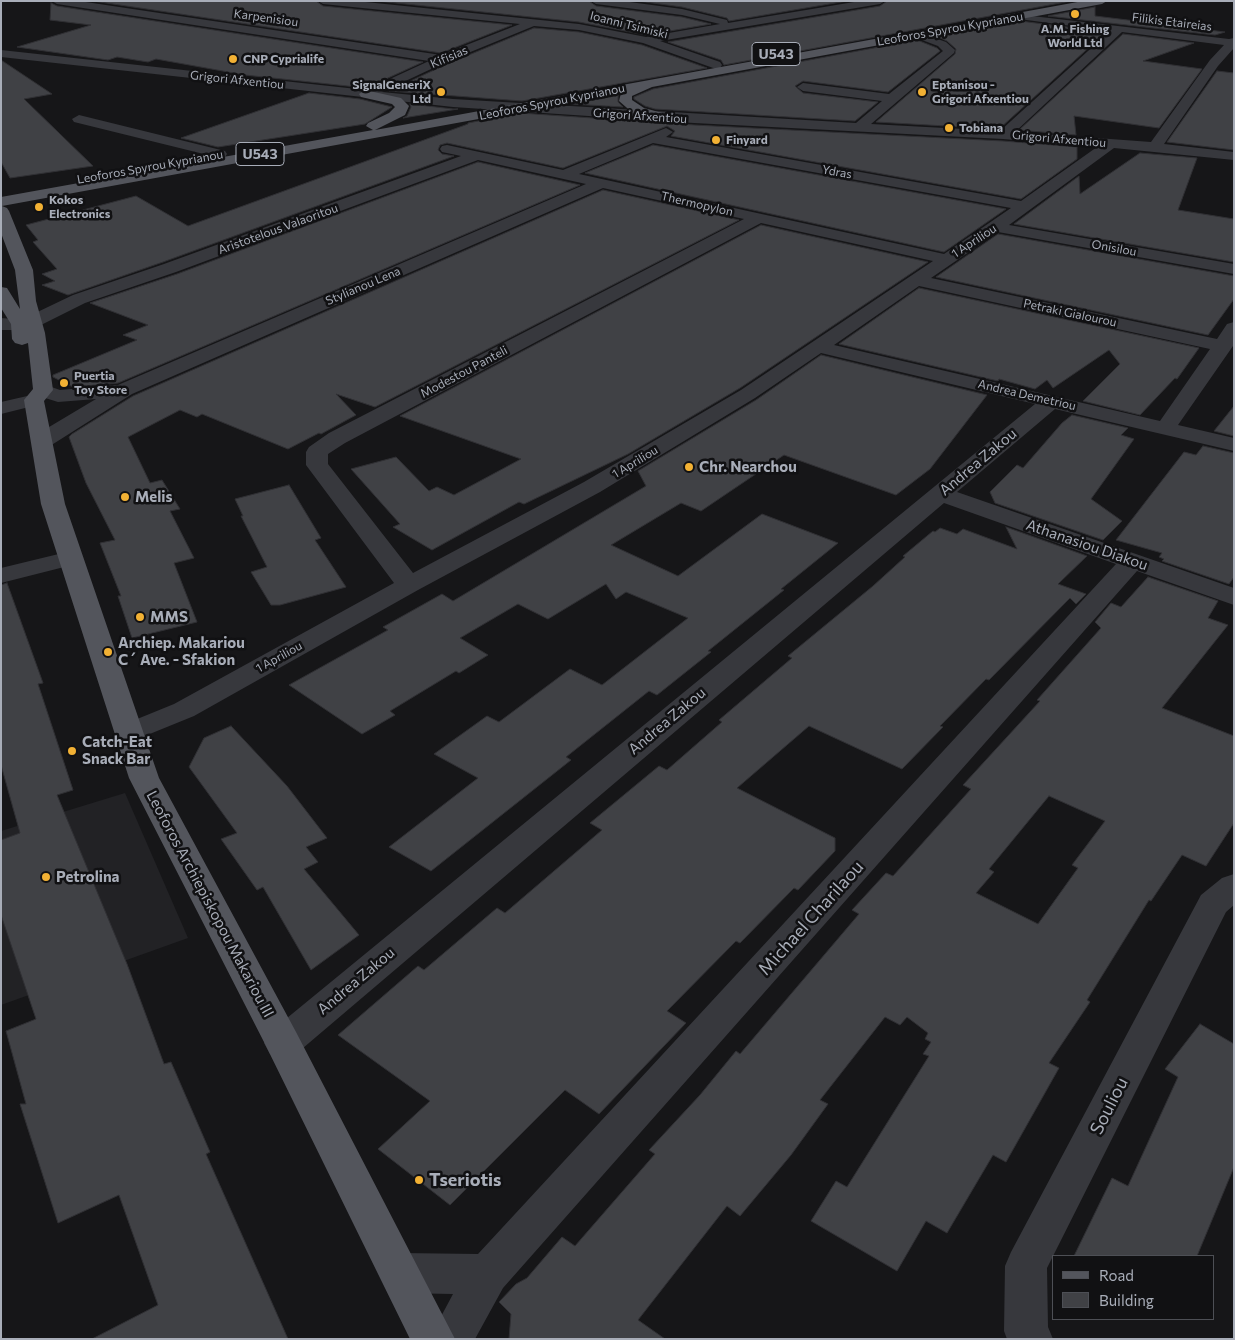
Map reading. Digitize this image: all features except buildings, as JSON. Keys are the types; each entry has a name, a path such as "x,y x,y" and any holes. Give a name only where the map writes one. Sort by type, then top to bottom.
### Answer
{"main road":[{"name":"Leoforos Spyrou Kyprianou","path":"1,193 1066,1"},
{"name":"Leoforos Spyrou Kyprianou","path":"1,202 1102,1"},
{"path":"659,81 629,92 626,95 625,101 638,111 662,117"},
{"path":"366,94 396,101 402,106 400,112 373,126"},
{"name":"Leoforos Archiepiskopou Makariou III","path":"1,211 24,270 10,303 22,340 38,362 38,395 42,441 53,504 144,778 283,1043 432,1339"}],"street":[{"name":"Karpenisiou","path":"57,1 442,59"},
{"name":"Ioanni Tsimiski","path":"323,1 579,27 646,40 716,65"},
{"path":"596,1 682,12 731,25"},
{"path":"838,1 852,6"},
{"path":"646,40 880,1"},
{"path":"682,12 699,7"},
{"path":"400,18 418,12"},
{"name":"Filikis Etaireias","path":"1019,16 1233,42"},
{"name":"Kifisias","path":"366,94 442,59 534,22"},
{"path":"1003,135 1119,29"},
{"path":"859,128 892,98 948,53 949,50 942,44 918,35"},
{"path":"337,42 355,36"},
{"path":"1155,147 1214,63 1233,42"},
{"name":"Grigori Afxentiou","path":"1,54 486,106 1003,135 1155,147 1234,156"},
{"path":"1214,63 1234,66"},
{"path":"803,87 892,98"},
{"path":"566,174 694,119"},
{"path":"79,120 220,154"},
{"name":"Ydras","path":"650,138 1024,206"},
{"name":"1 Apriliou","path":"130,733 184,710 409,585 592,487 748,394 995,227 1110,144"},
{"name":"Thermopylon","path":"447,149 946,259"},
{"name":"Aristotelous Valaoritou","path":"18,323 79,299 170,268 476,156"},
{"name":"Stylianou Lena","path":"42,441 125,390 602,183"},
{"name":"Modestou Panteli","path":"409,585 317,465 317,452 337,438 758,218"},
{"name":"Onisilou","path":"995,227 1234,269"},
{"name":"Petraki Gialourou","path":"916,280 1223,346"},
{"name":"Aristotelous Valaoritou","path":"10,303 79,299"},
{"path":"1165,429 1234,328"},
{"name":"Andrea Demetriou","path":"819,347 1234,445"},
{"name":"Stylianou Lena","path":"38,395 94,394 125,390"},
{"path":"1,408 38,395"},
{"name":"Andrea Zakou","path":"283,1043 1052,401"},
{"name":"Athanasiou Diakou","path":"939,494 1234,597"},
{"path":"1,576 71,558"},
{"name":"Michael Charilaou","path":"451,1339 488,1274 1133,561"},
{"name":"Souliou","path":"1031,1339 1026,1331 1026,1266 1213,904 1234,886"},
{"path":"400,1273 488,1274"}],"shaded area":[{"path":"125,793 188,938 1,1005 1,831"}],"place":[{"name":"A.M. Fishing World Ltd","path":"1075,14"},
{"name":"CNP Cyprialife","path":"233,59"},
{"name":"SignalGeneriX Ltd","path":"441,92"},
{"name":"Eptanisou - Grigori Afxentiou","path":"922,92"},
{"name":"Tobiana","path":"949,128"},
{"name":"Finyard","path":"716,140"},
{"name":"Kokos Electronics","path":"39,207"},
{"name":"Puertia Toy Store","path":"64,383"},
{"name":"Chr. Nearchou","path":"689,467"},
{"name":"Melis","path":"125,497"},
{"name":"MMS","path":"140,617"},
{"name":"Archiep. Makariou C´ Ave. - Sfakion","path":"108,652"},
{"name":"Catch-Eat Snack Bar","path":"72,751"},
{"name":"Petrolina","path":"46,877"},
{"name":"Tseriotis","path":"419,1180"}]}
